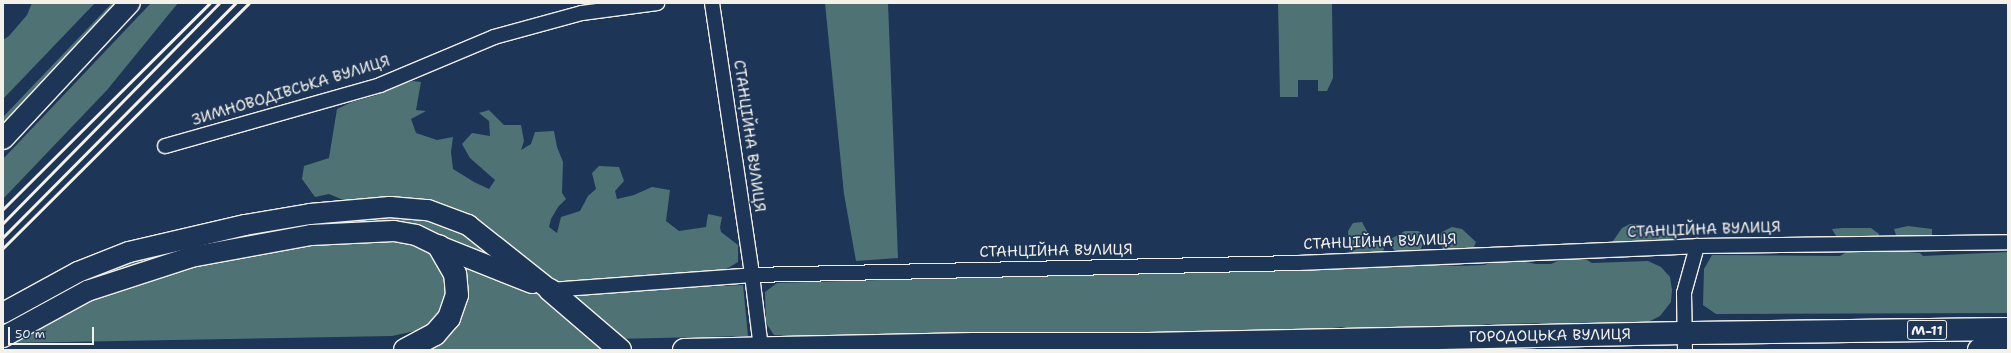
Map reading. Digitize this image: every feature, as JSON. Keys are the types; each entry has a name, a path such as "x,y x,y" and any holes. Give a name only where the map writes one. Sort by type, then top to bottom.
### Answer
{"main road":[{"path":"405,350 435,334 449,318 457,295 455,274 439,246"},
{"path":"550,290 620,350"},
{"name":"ГОРОДОЦЬКА ВУЛИЦЯ","path":"684,350 761,348 1012,347 1148,344 1685,341 2008,329"},
{"path":"1979,350 2008,350"}],"street":[{"path":"3,139 130,3"},
{"name":"ЗИМНОВОДІВСЬКА ВУЛИЦЯ","path":"165,146 380,85 494,37 582,13 657,3"},
{"name":"СТАНЦІЙНА ВУЛИЦЯ","path":"712,3 752,275 761,348"},
{"path":"3,313 78,272 129,252 245,225 310,214 390,207 428,210 468,225 550,290"},
{"path":"3,337 86,291 191,257 311,235 394,231 416,235 439,246 550,290"},
{"name":"СТАНЦІЙНА ВУЛИЦЯ","path":"550,290 752,275 1298,263 1697,246 2008,242"},
{"path":"1685,341 1684,293 1697,246"}],"green space":[{"path":"32,3 95,3 3,99 3,40 9,36 27,15"},
{"path":"112,3 120,3 3,127 3,117"},
{"path":"151,3 178,3 107,90 3,199 3,159"},
{"path":"825,3 888,3 898,258 856,261 844,194"},
{"path":"1278,3 1332,3 1333,78 1327,91 1318,91 1318,80 1298,80 1298,97 1280,97"},
{"path":"413,81 421,82 416,110 426,111 411,119 416,133 437,140 453,137 451,152 453,169 489,189 495,180 470,158 462,144 472,133 490,136 489,121 479,113 489,110 504,125 521,125 524,141 521,150 531,144 535,132 554,131 557,147 563,162 562,193 566,199 558,207 551,219 549,227 557,233 561,217 580,211 588,196 596,189 592,173 599,166 619,167 624,181 615,191 617,199 634,195 652,187 670,190 666,221 679,231 706,227 708,214 722,217 720,227 721,232 738,245 738,262 723,271 644,284 547,282 413,228 188,252 3,331 3,323 81,280 132,260 348,202 329,194 315,197 302,179 304,166 329,158 337,109 352,102 377,95 394,86"},
{"path":"1362,222 1371,239 1383,239 1384,250 1379,253 1359,255 1349,251 1348,231 1353,223"},
{"path":"1630,224 1640,224 1650,228 1654,235 1664,236 1667,232 1675,235 1674,241 1611,244 1622,228"},
{"path":"1908,226 1932,229 1932,236 1905,238 1896,235 1894,229"},
{"path":"1452,227 1462,229 1476,242 1474,247 1459,252 1444,250 1439,240 1442,232"},
{"path":"1871,228 1879,234 1878,239 1846,240 1836,236 1832,229"},
{"path":"1405,231 1418,231 1425,235 1424,242 1420,250 1405,254 1394,250 1387,241"},
{"path":"406,239 423,244 443,266 451,289 433,327 392,336 10,343 90,299 210,261 330,240"},
{"path":"1858,248 1920,253 1923,256 2008,252 2008,313 1716,314 1703,305 1704,269 1712,255 1840,256 1850,250"},
{"path":"1500,257 1536,264 1551,264 1562,259 1584,258 1592,263 1648,261 1661,267 1670,277 1672,290 1671,302 1660,316 1648,322 1490,324 1432,330 1364,331 1342,327 1295,332 1277,337 1233,331 888,338 879,334 830,335 818,338 774,335 766,323 765,292 777,283 879,280 896,278 1365,268 1420,263 1456,266 1485,265"},
{"path":"456,261 543,292 608,349 429,350"},
{"path":"743,285 748,336 613,339 564,293"}],"railway":[{"path":"3,209 210,3"},
{"path":"3,223 219,3"},
{"path":"3,237 235,3"},
{"path":"3,248 249,3"}]}
